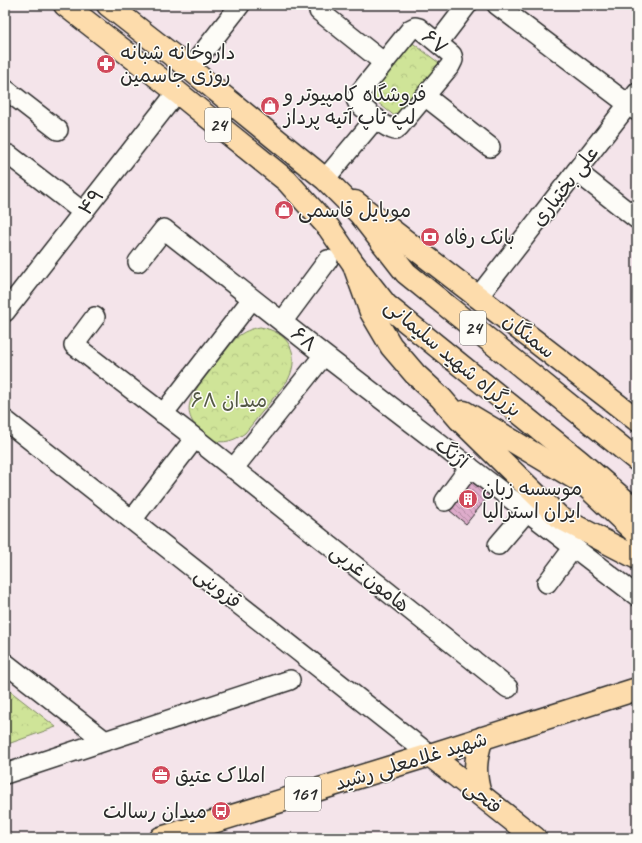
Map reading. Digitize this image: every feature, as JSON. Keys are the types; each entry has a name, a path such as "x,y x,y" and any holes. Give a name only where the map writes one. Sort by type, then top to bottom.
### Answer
{"main road":[{"name":"بزرگراه شهید سلیمانی","path":"65,5 177,92 287,181 329,228 386,306 579,461 637,511"},
{"name":"بزرگراه شهید سلیمانی","path":"108,5 328,176 406,273 636,460"},
{"name":"سمنگان","path":"328,176 478,297 637,420"},
{"path":"354,264 371,312 391,346 414,374 441,398 460,420 560,518 637,558"},
{"path":"441,398 583,483 637,534"},
{"name":"شهید غلامعلی رشید","path":"173,836 636,689"},
{"path":"480,794 476,780 476,765 478,750 482,738"},
{"name":"فتحی","path":"430,755 535,838"}],"street":[{"path":"190,69 240,5"},
{"path":"438,43 467,5"},
{"path":"496,5 634,103"},
{"path":"319,11 383,62"},
{"name":"۶۷","path":"415,27 419,28 438,43 452,55 453,60 450,66 395,130 390,129 358,102 356,99 357,96 411,29 415,27"},
{"path":"5,89 58,130"},
{"name":"۴۹","path":"5,312 177,92"},
{"path":"425,96 490,147"},
{"name":"علی بختیاری","path":"478,297 576,172 634,103"},
{"path":"328,176 376,118"},
{"path":"9,155 83,212"},
{"path":"576,172 637,219"},
{"name":"۶۸","path":"138,262 164,229 324,355 233,469"},
{"path":"282,322 328,260"},
{"path":"163,414 252,299"},
{"path":"95,317 74,345 233,469"},
{"name":"آژنگ","path":"324,355 637,596"},
{"name":"قزوینی","path":"5,420 430,755"},
{"path":"132,520 195,438"},
{"path":"445,501 470,467"},
{"name":"هامون غربی","path":"233,469 508,688"},
{"path":"498,545 527,511"},
{"path":"547,583 574,547"},
{"path":"5,662 105,741"},
{"path":"5,774 290,680"}],"green space":[{"path":"410,41 439,63 396,117 368,95"},
{"name":"میدان ۶۸","path":"260,327 278,334 285,339 290,346 293,361 292,370 288,380 245,433 232,440 222,442 213,440 198,429 192,420 189,413 192,397 203,380 236,338 248,331"},
{"path":"5,687 56,727 5,745"}],"building":[{"name":"موسسه زبان ایران استرالیا","path":"471,475 492,492 466,524 444,506"}],"place":[{"name":"داروخانه شبانه روزی جاسمین","path":"106,64"},
{"name":"فروشگاه کامپیوتر و لپ تاپ آتیه پرداز","path":"270,106"},
{"name":"موبایل قاسمی","path":"284,210"},
{"name":"بانک رفاه","path":"430,237"},
{"name":"موسسه زبان ایران استرالیا","path":"468,499"},
{"name":"املاک عتیق","path":"161,775"},
{"name":"میدان رسالت","path":"221,811"}]}
